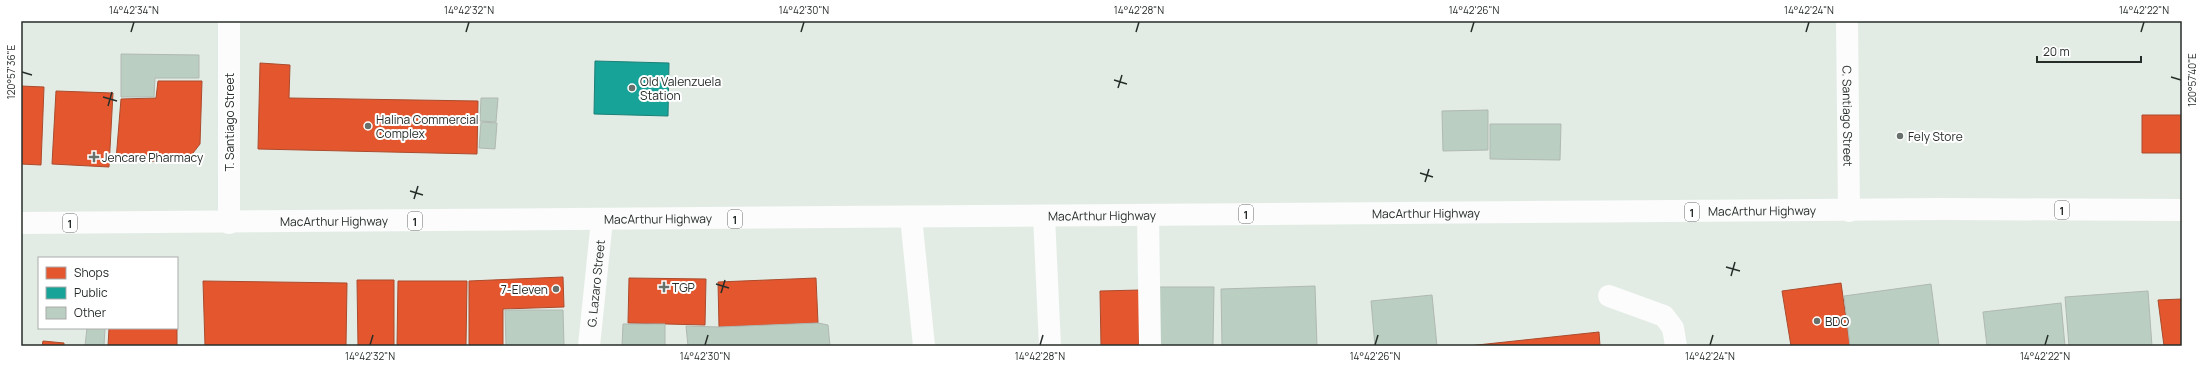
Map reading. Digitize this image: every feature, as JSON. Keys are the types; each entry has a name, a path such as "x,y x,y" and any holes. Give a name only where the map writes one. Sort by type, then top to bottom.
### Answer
{"main road":[{"name":"T. Santiago Street","path":"229,21 229,223"},
{"name":"C. Santiago Street","path":"1846,21 1849,211"},
{"name":"MacArthur Highway","path":"21,223 229,223 1849,211 1943,209 2182,210"},
{"path":"1148,215 1150,346"},
{"path":"1044,216 1050,346"},
{"path":"911,217 924,346"},
{"name":"G. Lazaro Street","path":"589,346 602,220"},
{"path":"1609,296 1664,316 1673,328 1676,346"}],"building: Shops":[{"name":"Halina Commercial Complex","path":"260,63 290,65 289,98 478,101 477,154 258,149"},
{"path":"158,81 202,81 200,144 186,162 116,160 121,99 156,98"},
{"path":"21,86 44,87 41,165 21,164"},
{"path":"56,91 113,93 109,167 52,164"},
{"path":"2142,115 2182,115 2182,153 2142,153"},
{"path":"563,277 564,307 503,309 503,346 469,346 469,281"},
{"path":"629,278 706,279 705,325 628,323"},
{"path":"816,278 818,323 719,327 718,282"},
{"path":"357,280 394,280 394,346 358,346"},
{"path":"203,281 347,283 346,346 205,346"},
{"path":"398,281 467,281 466,346 397,346"},
{"name":"BDO","path":"1841,283 1850,346 1791,346 1782,291"},
{"path":"1140,290 1139,346 1101,346 1100,291"},
{"path":"2182,299 2182,346 2164,346 2158,300"},
{"path":"109,329 177,329 177,346 108,346"},
{"path":"1599,332 1600,346 1468,346"},
{"path":"43,341 64,343 64,346 42,346"}],"building: Public":[{"name":"Old Valenzuela Station","path":"595,61 669,63 668,116 594,114"}],"building: Other":[{"path":"121,54 199,55 199,78 155,78 154,97 121,97"},
{"path":"481,98 498,98 496,122 480,121"},
{"path":"1488,110 1488,150 1443,151 1442,111"},
{"path":"481,122 497,123 495,149 479,148"},
{"path":"1490,124 1561,124 1560,160 1490,159"},
{"path":"1931,284 1939,346 1850,346 1844,296"},
{"path":"1315,286 1317,346 1222,346 1221,289"},
{"path":"1159,287 1214,287 1213,346 1159,346"},
{"path":"2148,291 2152,346 2069,346 2065,297"},
{"path":"1432,295 1437,346 1375,346 1371,301"},
{"path":"2061,303 2065,346 1987,346 1983,312"},
{"path":"505,310 563,310 564,346 506,346"},
{"path":"818,323 828,325 830,346 688,346 686,326 719,327"},
{"path":"623,324 665,324 665,346 622,346"},
{"path":"87,329 105,329 104,346 85,346"}],"place":[{"name":"Old Valenzuela Station","path":"632,88"},
{"name":"Halina Commercial Complex","path":"368,126"},
{"name":"Fely Store","path":"1900,136"},
{"name":"Jencare Pharmacy","path":"94,157"},
{"name":"TGP","path":"664,287"},
{"name":"7-Eleven","path":"556,289"},
{"name":"BDO","path":"1817,321"}]}
